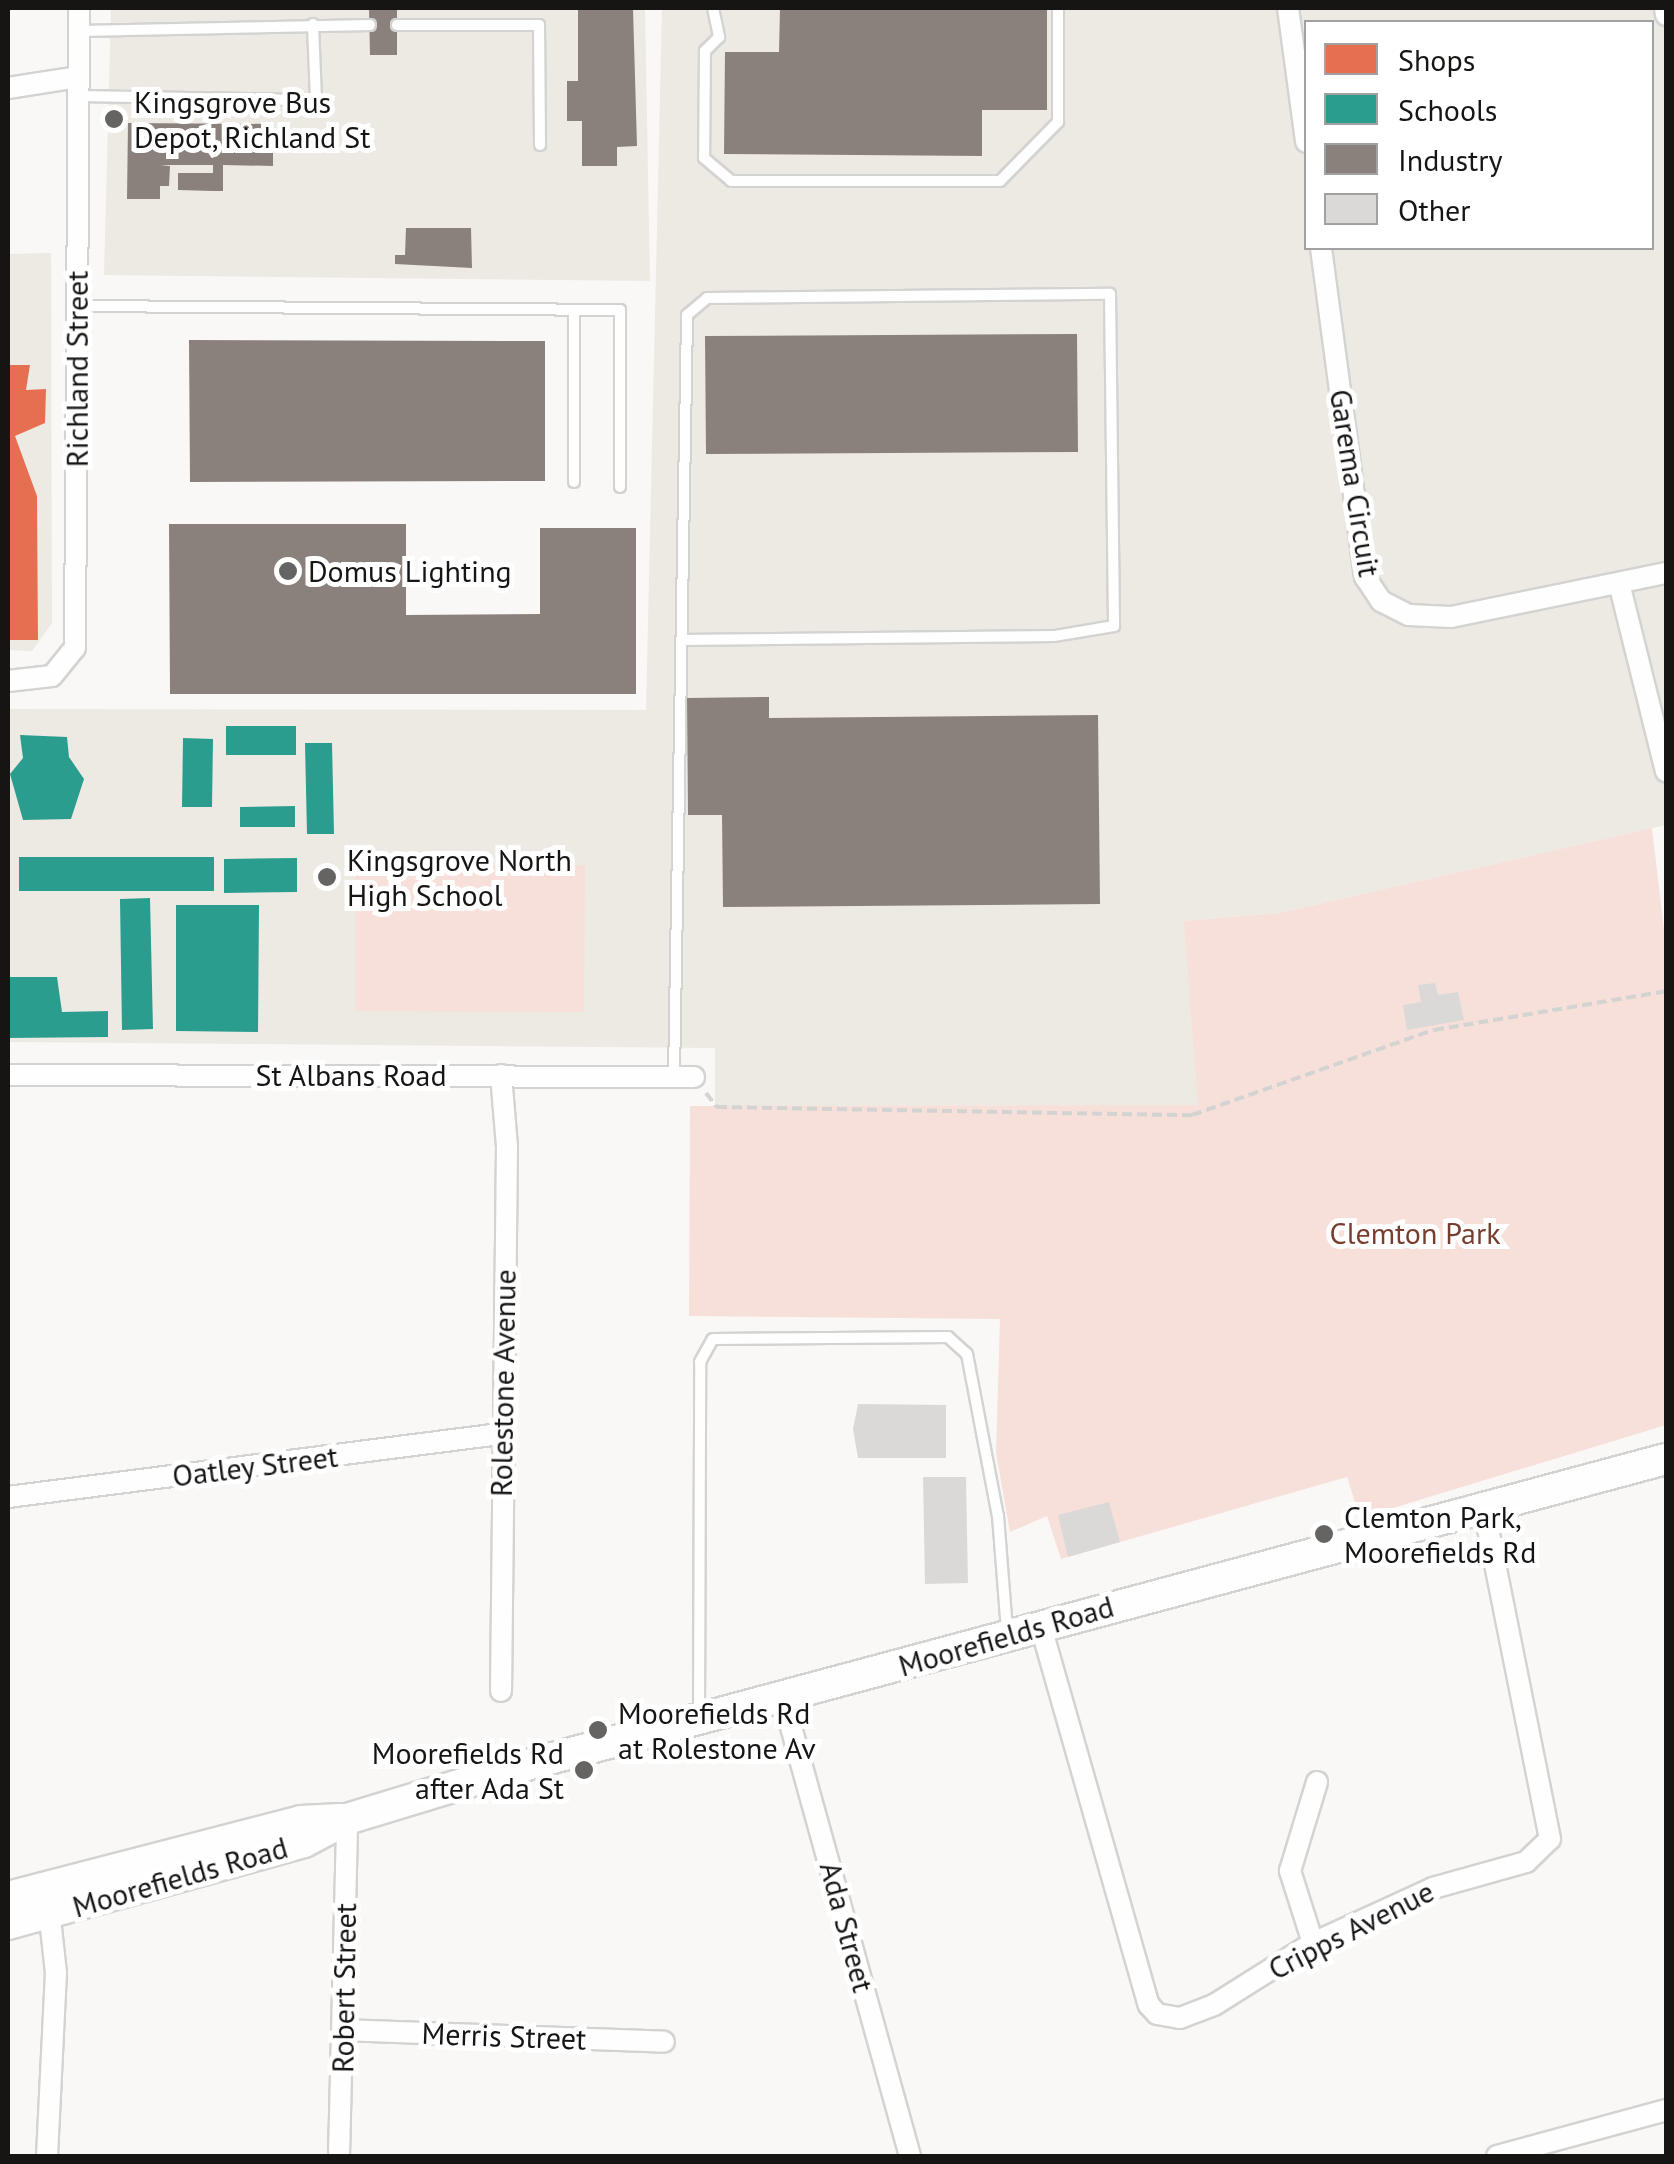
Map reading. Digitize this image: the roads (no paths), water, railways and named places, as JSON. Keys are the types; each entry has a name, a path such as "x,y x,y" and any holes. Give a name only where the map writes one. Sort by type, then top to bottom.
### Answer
{"main road":[{"name":"Moorefields Road","path":"8,1924 48,1901 301,1820 347,1819 1666,1459"},
{"name":"Moorefields Road","path":"8,1896 48,1901"}],"street":[{"name":"Richland Street","path":"8,681 52,676 75,648 80,8"},
{"path":"1288,8 1304,127"},
{"path":"1664,8 1666,15"},
{"path":"8,88 79,86"},
{"name":"Garema Circuit","path":"1321,250 1371,590 1392,608 1428,618 1620,587 1666,574"},
{"path":"1620,587 1666,771"},
{"name":"St Albans Road","path":"8,1075 684,1077"},
{"name":"Rolestone Avenue","path":"501,1075 507,1147 502,1691"},
{"name":"Oatley Street","path":"8,1497 502,1434"},
{"name":"Cripps Avenue","path":"1041,1627 1152,2010 1170,2018 1199,2013 1313,1943 1453,1880 1526,1862 1550,1839 1484,1509"},
{"name":"Ada Street","path":"783,1698 910,2156"},
{"path":"1313,1943 1290,1870 1317,1782"},
{"name":"Robert Street","path":"339,2156 347,1819"},
{"path":"47,2156 56,1972 48,1901"},
{"name":"Merris Street","path":"344,2030 664,2042"},
{"path":"1496,2156 1666,2110"}],"lane":[{"path":"713,8 719,37 705,51 704,158 731,181 1000,181 1058,122 1058,8"},
{"path":"79,86 316,100 313,24"},
{"path":"80,30 370,24"},
{"path":"397,24 539,25 540,145"},
{"path":"681,640 1054,636 1114,626 1110,294 708,298 686,316 681,640 684,1077"},
{"path":"77,306 620,310 620,486"},
{"path":"574,311 574,482"},
{"path":"700,1721 700,1362 713,1340 948,1337 967,1354 998,1516 1007,1636"}],"place":[{"name":"Kingsgrove Bus Depot, Richland St","path":"114,119"},
{"name":"Domus Lighting","path":"288,571"},
{"name":"Kingsgrove North High School","path":"327,877"},
{"name":"Clemton Park, Moorefields Rd","path":"1324,1534"},
{"name":"Moorefields Rd at Rolestone Av","path":"598,1730"},
{"name":"Moorefields Rd after Ada St","path":"584,1770"}],"park label":[{"name":"Clemton Park","path":"1415,1233"}]}
